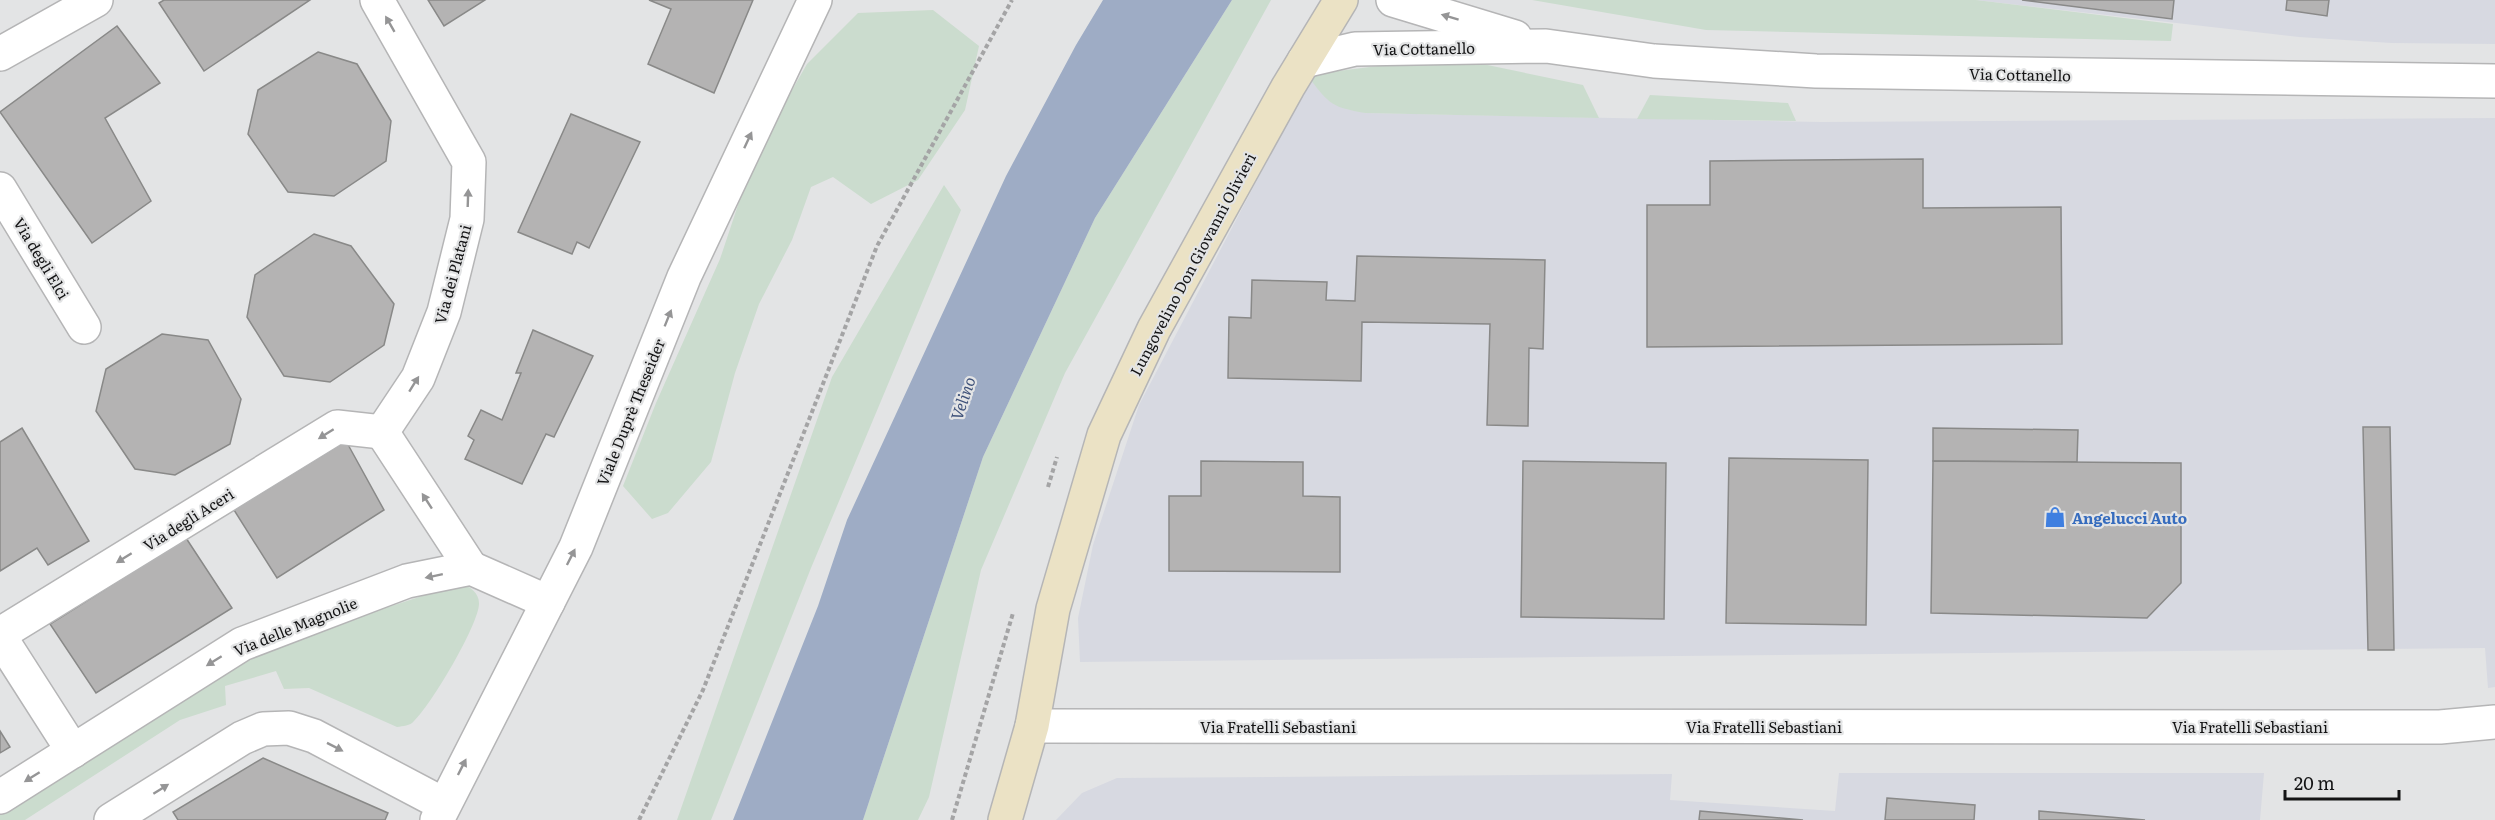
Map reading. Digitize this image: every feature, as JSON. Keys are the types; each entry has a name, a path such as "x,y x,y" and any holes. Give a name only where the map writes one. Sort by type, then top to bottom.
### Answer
{"street":[{"path":"0,54 96,0"},
{"name":"Via dei Platani","path":"377,0 469,162 467,219 444,312 418,378 382,432"},
{"name":"Viale Duprè Theseider","path":"440,812 576,547 684,277 815,0"},
{"name":"Lungovelino Don Giovanni Olivieri","path":"1005,820 1032,726 1053,609 1104,435 1154,328 1304,61 1341,0"},
{"name":"Via Cottanello","path":"1393,0 1546,46"},
{"name":"Via Cottanello","path":"1304,61 1355,49 1546,46 1654,61 1816,71 2495,81"},
{"name":"Via degli Elci","path":"0,189 84,327"},
{"name":"Via degli Aceri","path":"0,636 337,427 382,432"},
{"path":"382,432 471,568 548,602"},
{"name":"Via delle Magnolie","path":"0,797 242,644 407,581 471,568"},
{"path":"0,636 73,751"},
{"name":"Via Fratelli Sebastiani","path":"1032,726 2440,727 2495,722"},
{"path":"111,820 242,738 263,729 289,728 314,736 440,812"}],"path":[{"path":"639,820 703,690 877,246 1012,0"}],"shaded area":[{"path":"1976,0 2495,0 2495,44 2391,43 2299,37"},
{"path":"1310,79 1365,113 1822,122 2495,118 2495,687 2488,688 2485,648 1080,662 1078,618 1093,545 1139,405"},
{"path":"1839,773 2264,773 2260,820 1056,820 1082,793 1117,778 1672,774 1670,800 1835,811"}],"green space":[{"path":"1232,0 1271,0 1065,373 981,570 929,797 918,820 863,820 983,457 1095,218"},
{"path":"1532,0 1976,0 2173,24 2171,41 1706,30"},
{"path":"933,10 979,46 965,110 918,180 871,204 833,177 811,187 792,240 759,304 735,373 711,462 668,513 652,519 623,486 656,403 720,259 743,190 768,132 807,64 858,13"},
{"path":"1426,60 1468,61 1583,85 1599,118 1365,113 1333,104 1310,79 1314,74"},
{"path":"1650,95 1788,103 1796,121 1637,119"},
{"path":"944,185 961,210 811,568 711,820 677,820 832,377"},
{"path":"462,583 476,593 479,603 472,628 442,683 421,713 410,724 397,727 309,688 284,689 276,671 225,686 226,705 180,720 25,820 0,820 0,807 242,655"}],"water":[{"name":"Velino","path":"1103,0 1232,0 1095,218 983,457 863,820 733,820 818,606 847,520 1006,176 1076,45"}],"building":[{"path":"164,0 310,0 204,71 159,3"},
{"path":"428,0 485,0 444,26"},
{"path":"649,0 753,0 714,93 648,64 671,9"},
{"path":"2022,0 2174,0 2172,19"},
{"path":"2287,0 2329,0 2327,16 2286,10"},
{"path":"117,26 160,83 105,118 151,201 92,243 0,112"},
{"path":"318,52 357,64 391,121 386,161 334,196 288,192 248,134 258,90"},
{"path":"571,114 640,142 589,248 577,242 572,254 518,232"},
{"path":"1923,159 1923,208 2061,207 2062,344 1647,347 1647,205 1710,205 1710,161"},
{"path":"314,234 351,246 394,304 384,345 330,382 284,376 247,317 255,275"},
{"path":"1357,256 1545,260 1543,349 1529,348 1528,426 1487,425 1490,324 1362,322 1361,381 1228,378 1229,317 1251,318 1252,280 1327,282 1326,300 1355,301"},
{"path":"533,330 593,356 554,437 546,434 522,484 465,459 474,440 468,436 481,410 502,420 521,373 516,373"},
{"path":"162,334 208,340 241,399 230,444 175,475 135,469 96,411 106,369"},
{"path":"2363,427 2390,427 2394,650 2368,650"},
{"path":"22,428 89,541 48,565 37,548 0,571 0,442"},
{"path":"1933,428 2078,430 2077,462 1933,461"},
{"path":"346,441 384,510 277,578 234,510"},
{"path":"1729,458 1868,460 1866,625 1726,623"},
{"path":"1201,461 1303,462 1303,496 1340,497 1340,572 1169,571 1169,496 1201,496"},
{"path":"1523,461 1666,463 1664,619 1521,617"},
{"path":"1933,461 2181,463 2181,583 2147,618 1931,613"},
{"path":"186,538 232,608 96,693 50,624"},
{"path":"0,731 10,747 0,753"},
{"path":"263,758 388,813 385,820 178,820 173,812"},
{"path":"1887,798 1975,805 1974,820 1885,820"},
{"path":"1700,811 1803,820 1699,820"},
{"path":"2039,811 2145,820 2039,820"}],"place":[{"name":"Angelucci Auto","path":"2055,517"}]}
